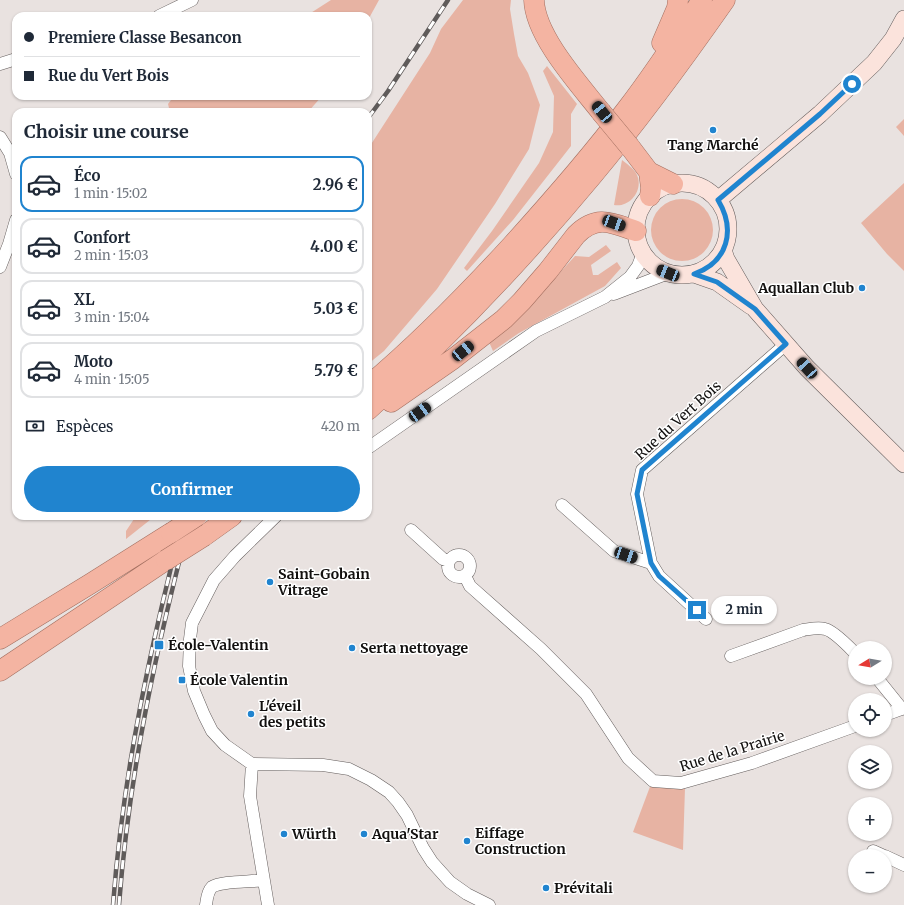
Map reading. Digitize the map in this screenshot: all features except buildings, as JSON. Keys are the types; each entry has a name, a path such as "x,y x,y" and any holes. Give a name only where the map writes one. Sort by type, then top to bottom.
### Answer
{"highway":[{"path":"534,0 534,8 542,30 554,51 649,172 673,184"},
{"path":"626,110 668,30 677,8 678,0"},
{"path":"372,382 415,344 474,286 580,167 626,110 702,0"},
{"path":"372,406 454,329 567,205 639,118 726,0"},
{"path":"649,172 651,188 650,196"},
{"path":"372,415 453,359 504,319 522,301 576,234 585,227 591,223 614,223 636,231"},
{"path":"0,639 191,520"},
{"path":"0,671 226,520"},
{"path":"0,647 90,584"},
{"path":"0,676 24,654"}],"main road":[{"path":"718,200 820,114 898,41 904,19"},
{"path":"686,183 698,186 709,192 718,200 728,224 727,240 723,250 711,265 694,274 681,275 668,273 654,265 643,253 638,243 636,231 639,212 650,196 661,188 673,184 686,183"},
{"path":"723,250 728,264 755,309 818,379 904,464"},
{"path":"694,274 717,282 755,309"}],"street":[{"path":"167,12 192,0"},
{"path":"0,64 12,60"},
{"path":"0,137 10,153 12,160"},
{"path":"0,267 12,234"},
{"path":"605,297 630,277 638,266 643,253"},
{"path":"372,445 536,331 605,297 638,286 668,273"},
{"name":"Rue du Vert Bois","path":"706,619 659,576 651,563 637,494 642,470 786,344"},
{"path":"562,505 614,551 651,563"},
{"path":"272,520 240,551 214,580 192,623 189,666 194,691 212,732 225,745 252,764 323,765 349,769 371,780 389,792 398,802 407,815 423,848 432,862 450,882 467,894 489,905"},
{"path":"411,530 443,559 449,561"},
{"path":"457,555 461,555 467,558 471,564 470,571 465,576 458,578 452,574 448,568 449,561 457,555"},
{"name":"Rue de la Prairie","path":"465,576 470,586 541,648 586,694 628,758 653,781 681,783 752,763 848,729"},
{"path":"731,656 803,630 813,629 826,629 848,646"},
{"path":"883,685 903,708 892,712"},
{"path":"252,764 250,796 268,905"},
{"path":"892,859 904,865"},
{"path":"206,905 207,894 213,887 227,883 263,880"}],"shaded area":[{"path":"331,0 379,0 372,13 312,12"},
{"path":"463,0 511,0 510,9 518,56 528,73 540,105 529,149 495,204 437,289 384,351 372,361 372,143 430,53 441,29"},
{"path":"547,66 577,104 571,114 571,146 513,220 467,271 464,268 492,231 539,163 553,132 554,96 543,71"},
{"path":"171,100 318,100 312,108 169,108 168,104"},
{"path":"904,119 904,136 896,127"},
{"path":"622,160 636,173 639,185 634,196 625,204 614,205"},
{"path":"904,183 904,271 887,254 861,223"},
{"path":"676,199 688,199 704,208 711,218 713,230 711,242 704,252 688,261 676,261 665,256 656,247 651,236 651,224 656,213 665,204"},
{"path":"606,245 611,251 591,265 593,275 598,275 617,262 621,268 605,286 519,333 493,351 489,342 531,304 575,256 589,257"},
{"path":"133,520 150,520 126,539 126,531"},
{"path":"651,784 685,788 683,850 633,832"}],"railway":[{"path":"372,113 448,0"},
{"path":"113,905 131,757 160,612 183,520"},
{"path":"119,905 130,807 146,709 167,612 190,520"}],"place":[{"name":"Tang Marché","path":"713,130"},
{"name":"Aquallan Club","path":"862,288"},
{"name":"Saint-Gobain Vitrage","path":"270,582"},
{"name":"École-Valentin","path":"159,645"},
{"name":"Serta nettoyage","path":"352,648"},
{"name":"École Valentin","path":"182,680"},
{"name":"L'éveil des petits","path":"251,714"},
{"name":"Würth","path":"284,834"},
{"name":"Aqua'Star","path":"364,834"},
{"name":"Eiffage Construction","path":"467,841"},
{"name":"Prévitali","path":"546,888"}],"route":[{"path":"697,610 659,576 651,563 637,494 642,470 786,344 755,309 717,282 694,274 706,269 720,256 727,240 727,219 718,200 820,114 852,84"}]}
